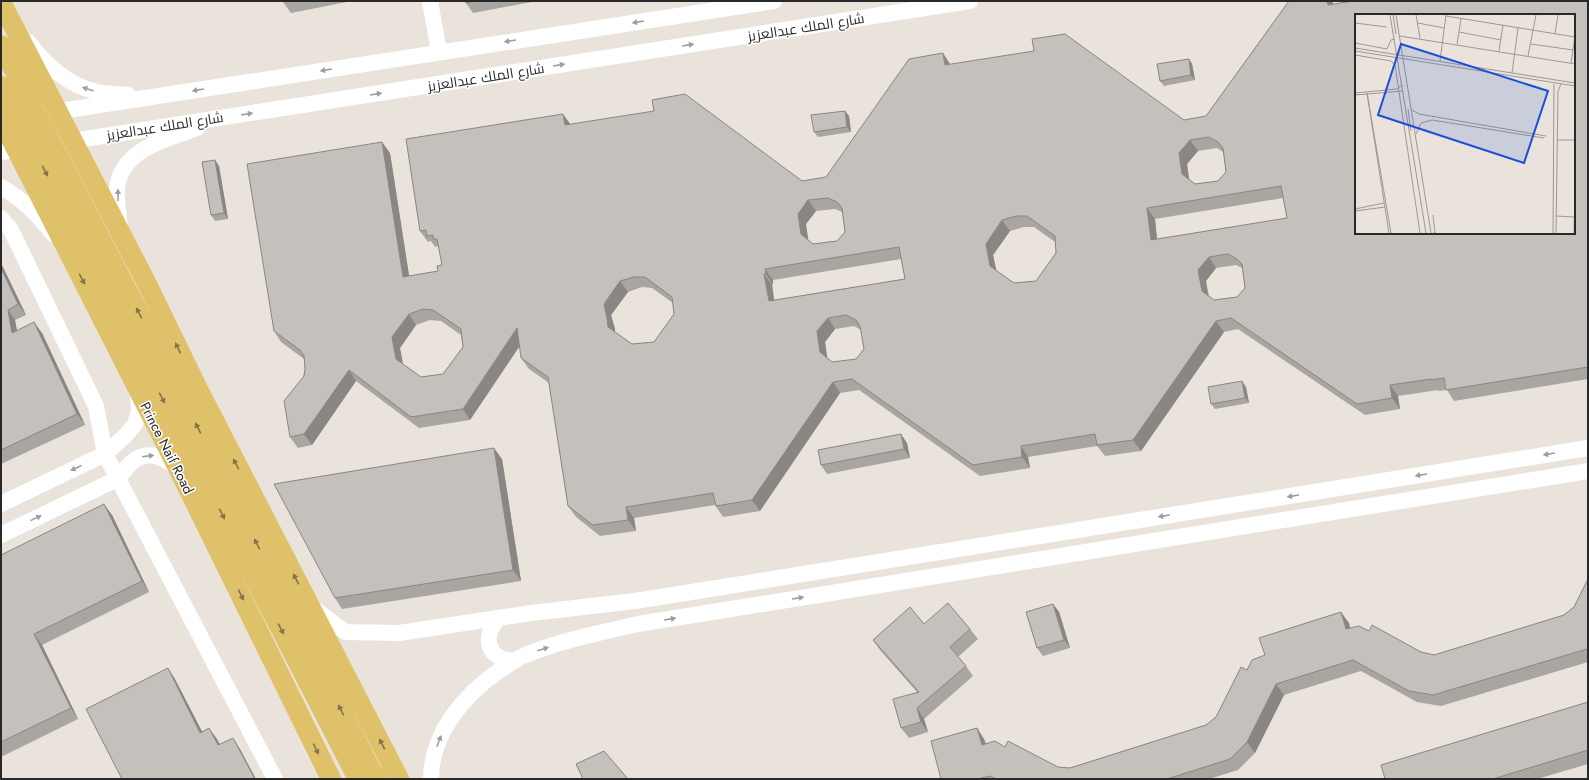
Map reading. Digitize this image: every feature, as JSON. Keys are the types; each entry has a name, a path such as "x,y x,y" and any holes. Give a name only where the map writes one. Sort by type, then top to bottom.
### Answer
{"main road":[{"path":"1,2 147,284 199,391 399,779"},
{"path":"1,44 272,573 366,777"},
{"path":"1,86 366,777"},
{"name":"Prince Naif Road","path":"1,120 9,150 68,253 100,313 331,779"},
{"path":"100,313 98,279 99,267 105,261 112,257 120,256 132,265 147,284"}],"street":[{"path":"430,1 439,52"},
{"path":"1,120 774,1"},
{"name":"شارع الملك عبدالعزيز","path":"9,150 970,1"},
{"path":"10,20 42,59 55,71 69,80 84,88 98,92 154,97"},
{"path":"120,234 117,188 125,165 136,153 146,147 227,117"},
{"path":"1,187 24,202 38,216 68,253"},
{"path":"1,218 11,230 96,406 105,454 117,479 276,779"},
{"path":"1,504 105,454 125,436 135,424 139,412 138,390"},
{"path":"310,605 345,632 399,633 499,618 635,601 1588,448"},
{"path":"1,536 117,479 138,457 148,455 158,456 167,460 178,468"},
{"path":"431,779 431,767 438,742 450,718 485,681 519,657 546,648 638,624 1588,471"},
{"path":"499,618 489,633 489,645 494,654 504,660 515,660"}],"building":[{"path":"1289,1 1327,1 1328,5 1353,1 1588,1 1588,367 1446,390 1444,378 1390,385 1392,398 1357,404 1231,318 1216,321 1133,440 1097,445 1095,434 1021,446 1022,457 973,465 852,379 833,382 752,500 716,506 713,493 626,507 628,520 593,525 568,506 548,377 521,358 517,328 463,409 411,417 349,370 304,434 290,437 284,401 304,376 304,356 300,350 274,331 247,164 382,142 403,277 438,271 437,266 442,265 437,239 433,239 433,235 427,236 426,230 420,231 406,139 563,114 565,125 654,111 652,100 685,94 802,181 826,177 909,59 943,53 945,65 1034,51 1032,39 1065,34 1184,120 1206,116","holes":["1209,137 1218,142 1223,148 1226,172 1218,181 1195,184 1182,174 1179,153 1190,140","1281,186 1287,218 1151,240 1147,208","828,198 837,202 842,208 845,232 837,241 813,244 801,234 798,214 808,200","1016,216 1027,216 1055,236 1056,253 1036,281 1014,283 990,266 986,244 1002,220","899,247 905,279 769,301 764,274 766,274 765,269","1228,254 1242,264 1245,288 1237,297 1214,300 1202,291 1198,270 1209,257","634,277 645,277 672,297 674,314 654,342 632,344 608,327 604,304 620,281","423,309 433,310 461,329 463,347 443,374 421,377 396,359 392,337 409,314","846,315 856,320 860,326 864,349 856,359 832,362 820,352 817,331 828,318"]},
{"path":"1189,59 1191,75 1160,81 1157,64"},
{"path":"845,111 847,127 814,132 811,115"},
{"path":"215,160 224,213 211,215 202,162"},
{"path":"1,268 18,304 8,310 12,333 34,322 77,414 1,450"},
{"path":"1242,381 1245,398 1211,404 1208,387"},
{"path":"901,434 904,449 821,465 818,450"},
{"path":"494,448 513,570 335,598 274,484"},
{"path":"104,504 142,581 34,634 71,708 1,742 1,555"},
{"path":"1588,579 1587,649 1433,695 1409,691 1353,660 1276,684 1247,742 1230,759 1167,779 996,779 990,776 977,779 941,779 931,741 977,728 982,745 995,741 1005,747 1008,741 1058,767 1070,768 1206,725 1216,717 1241,667 1247,670 1252,660 1265,655 1259,638 1341,612 1346,629 1359,626 1369,631 1372,625 1421,652 1434,655 1564,615 1574,607"},
{"path":"948,603 970,629 950,647 966,666 917,708 921,722 901,728 893,699 919,692 873,640 910,607 924,624"},
{"path":"1053,604 1064,640 1037,648 1026,612"},
{"path":"168,668 200,733 209,728 218,745 233,738 255,779 122,779 86,709"},
{"path":"1588,702 1588,750 1493,779 1385,779 1381,765"},
{"path":"604,751 628,779 583,779 576,764"}]}
